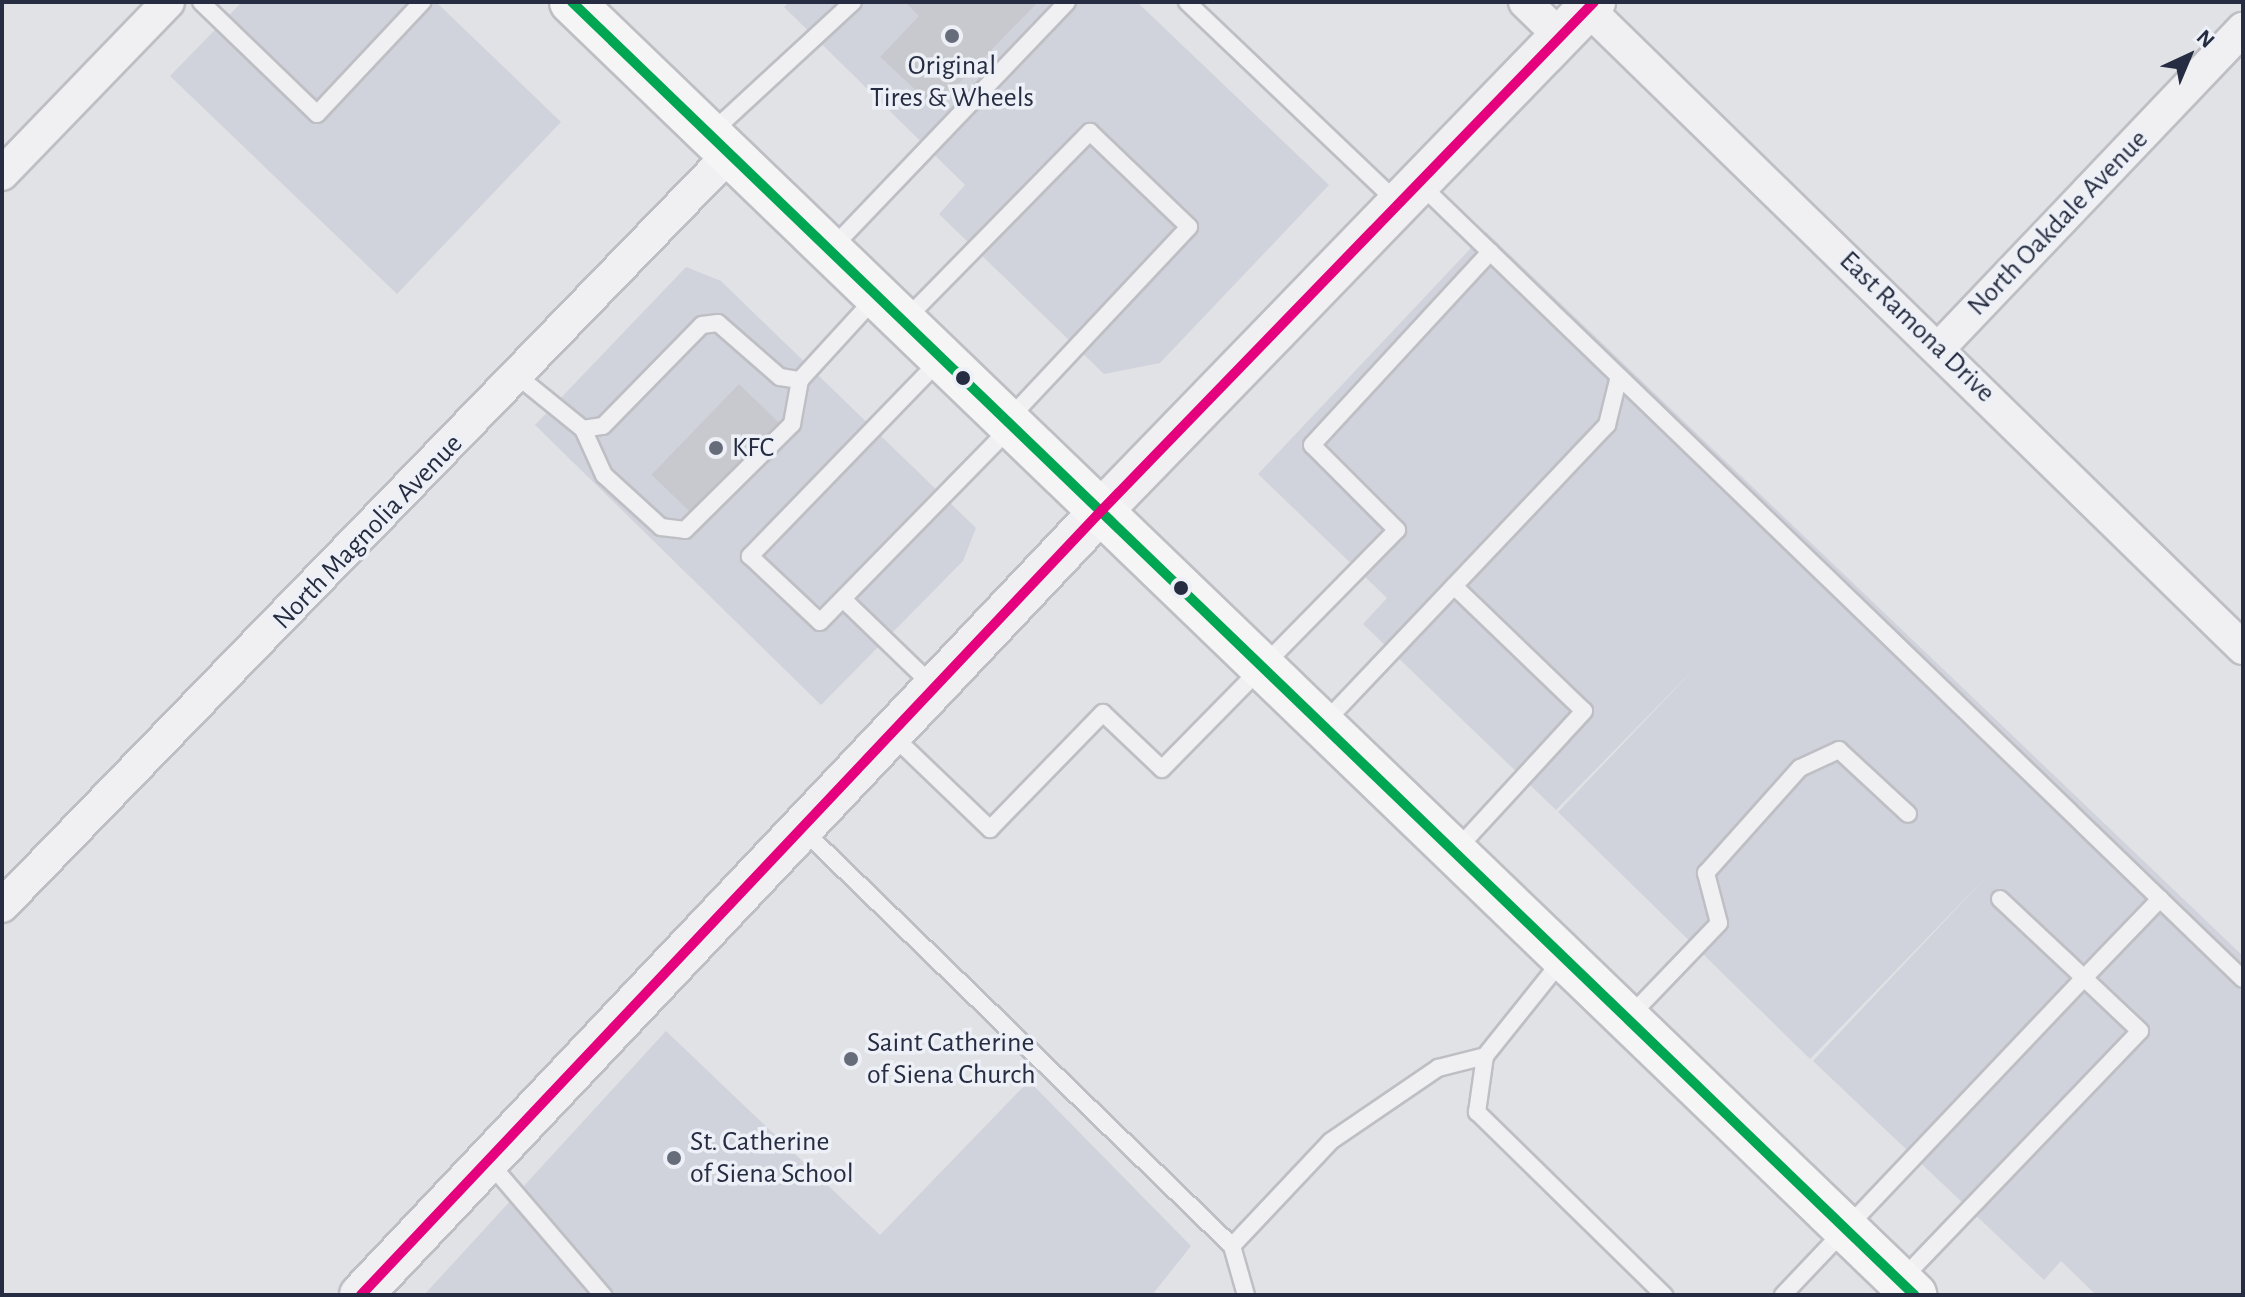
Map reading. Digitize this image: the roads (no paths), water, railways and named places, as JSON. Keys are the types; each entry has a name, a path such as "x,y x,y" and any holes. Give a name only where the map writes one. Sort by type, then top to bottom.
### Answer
{"main road":[{"path":"574,3 1263,662 1907,1288"}],"street":[{"path":"2,174 168,2"},
{"name":"East Ramona Drive","path":"1525,2 1581,16 1939,348 2243,648"},
{"path":"361,1295 1103,509 1412,196 1581,16"},
{"name":"North Oakdale Avenue","path":"1939,348 2243,29"},
{"name":"North Magnolia Avenue","path":"2,906 520,378 720,144"}],"lane":[{"path":"201,2 317,114 422,2"},
{"path":"720,144 853,2"},
{"path":"831,249 1067,2"},
{"path":"1187,2 1412,196 1490,252 2243,979"},
{"path":"520,378 583,429 604,475 661,527 685,530 792,424 800,380 892,308 1090,132 1189,227 820,622 750,556 943,357"},
{"path":"891,733 990,829 1103,713 1162,769 1263,662 1397,530 1312,445 1490,252"},
{"path":"583,429 603,426 702,325 718,323 780,377 800,380"},
{"path":"1325,722 1607,425 1619,376"},
{"path":"1454,586 1584,711 1456,850"},
{"path":"843,599 934,687"},
{"path":"1629,1017 1719,923 1706,873 1800,768 1839,750 1908,814"},
{"path":"801,828 1232,1246 1246,1295"},
{"path":"1907,1288 2140,1031 2000,899"},
{"path":"1783,1295 2160,899"},
{"path":"1565,955 1485,1056 1477,1112 1664,1295"},
{"path":"1232,1246 1331,1141 1438,1068 1485,1056"},
{"path":"488,1161 603,1295"}],"place":[{"name":"Original Tires & Wheels","path":"952,36"},
{"name":"KFC","path":"716,448"},
{"name":"Saint Catherine of Siena Church","path":"851,1059"},
{"name":"St. Catherine of Siena School","path":"674,1158"}]}
